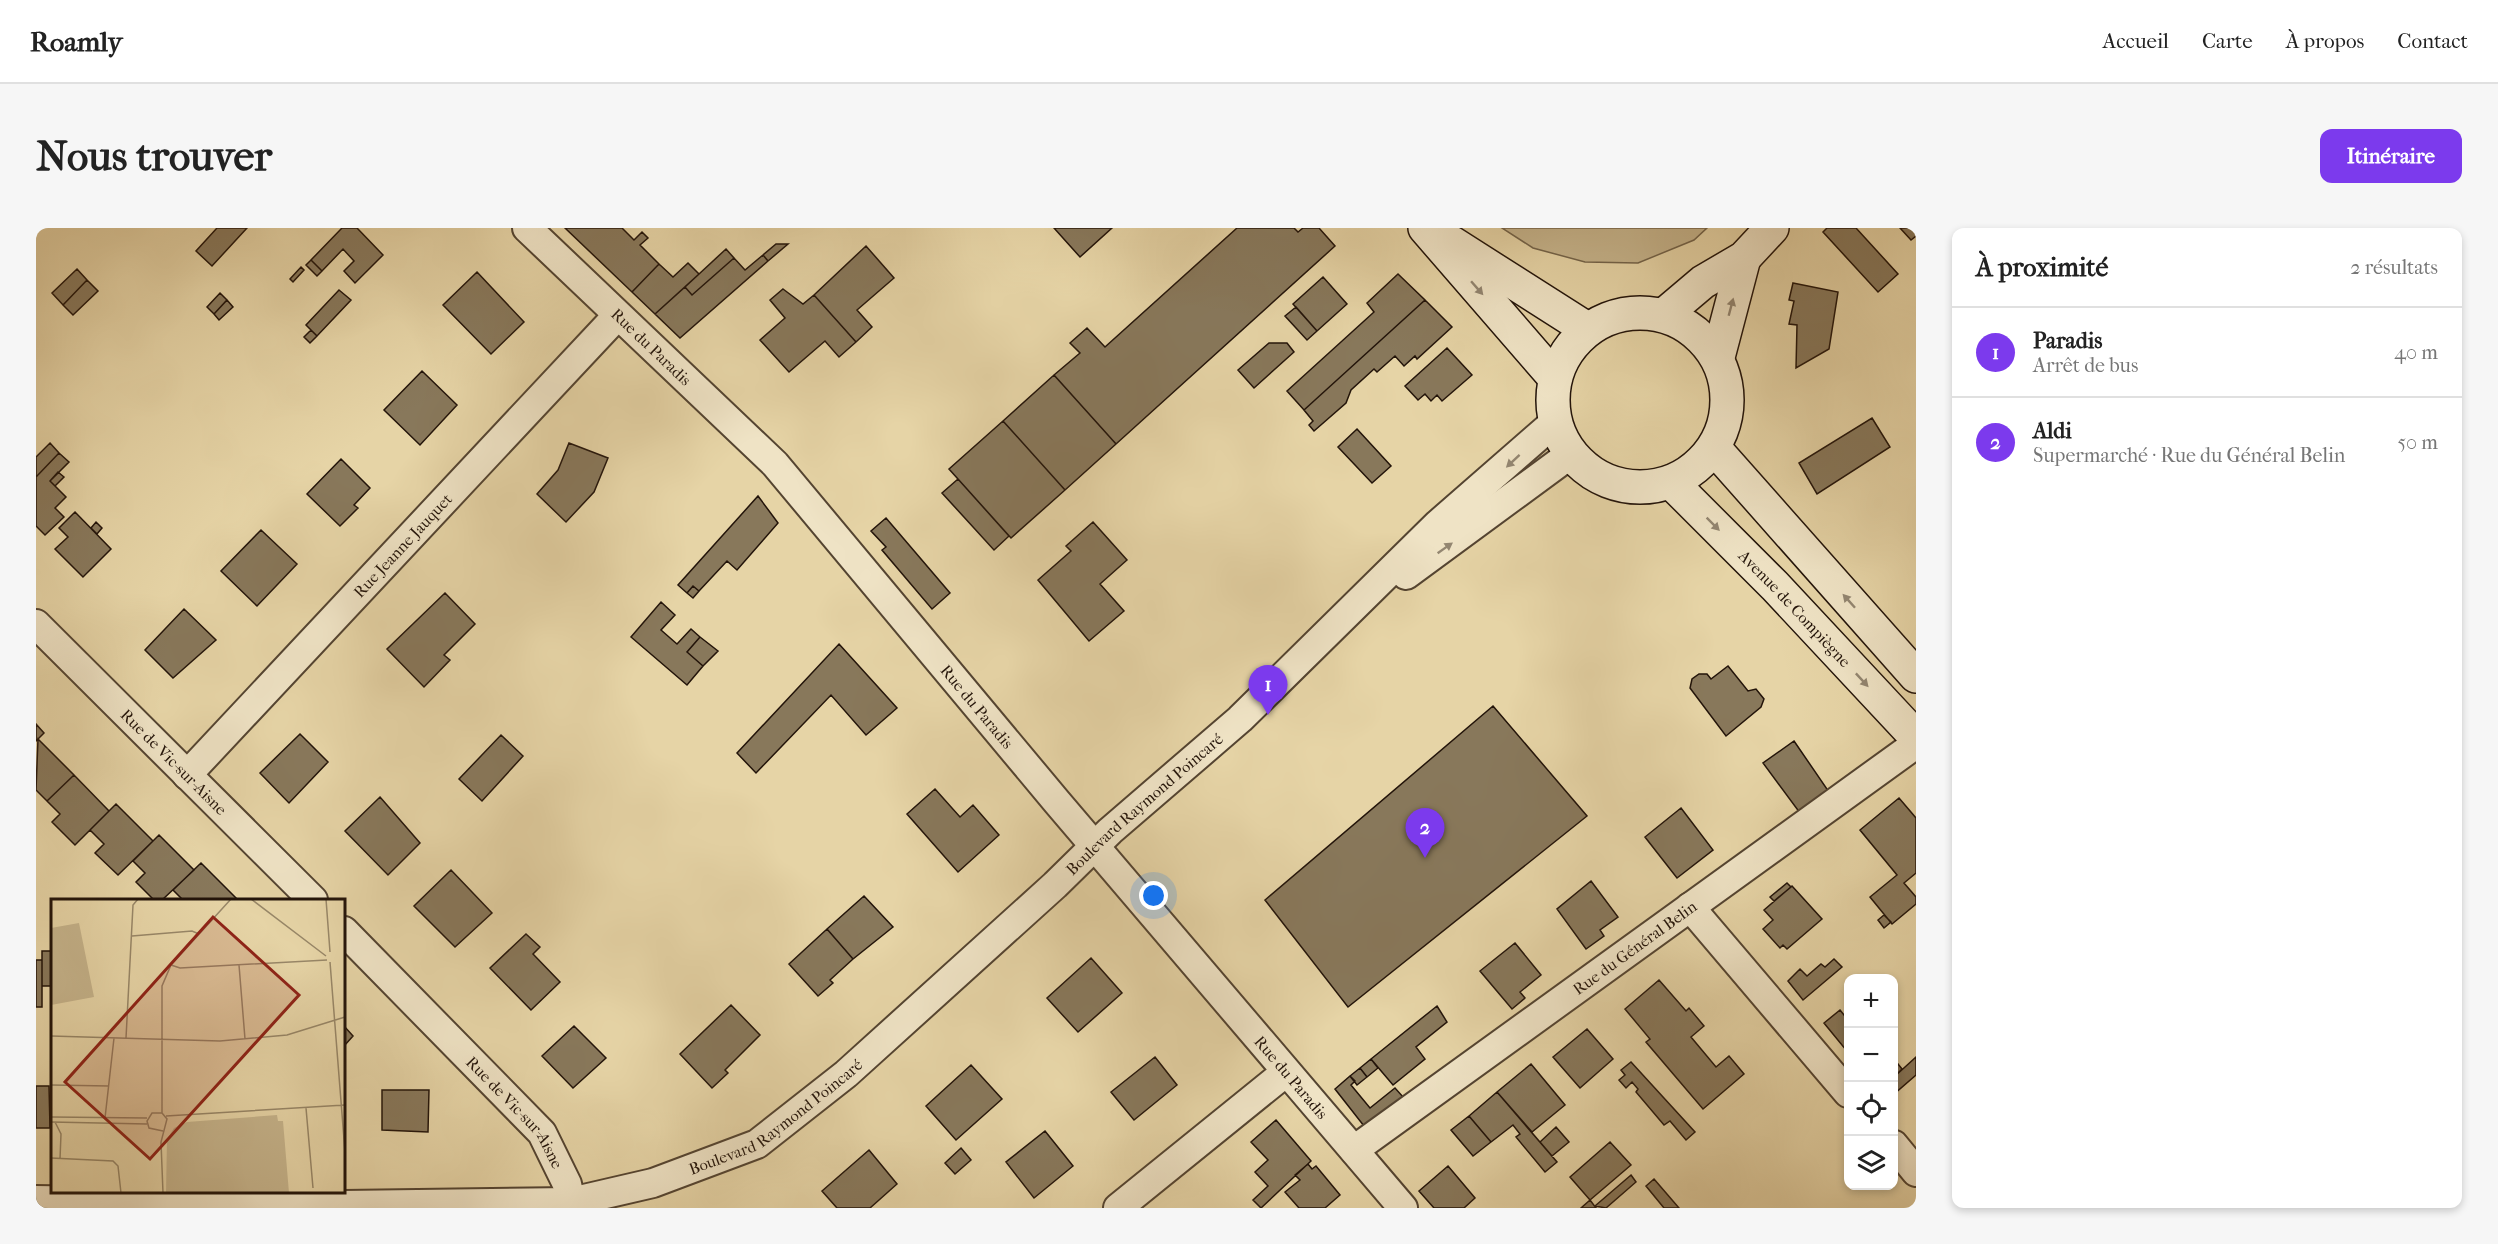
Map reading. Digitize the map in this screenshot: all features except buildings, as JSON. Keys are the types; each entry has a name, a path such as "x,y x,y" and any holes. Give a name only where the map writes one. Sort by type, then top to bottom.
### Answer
{"main road":[{"path":"1427,228 1587,329"},
{"path":"1427,228 1555,378"},
{"path":"1664,315 1703,282 1744,258 1772,228"},
{"path":"1718,357 1744,258"},
{"path":"1637,312 1664,315 1695,331 1718,357 1728,387 1726,419 1714,448 1696,468 1671,482 1645,487 1617,484 1592,472 1572,453 1556,421 1553,400 1555,378 1567,351 1587,329 1611,317 1637,312"},
{"path":"1714,448 1916,676"},
{"name":"Avenue de Compiègne","path":"1671,482 1775,586 1916,737"}],"street":[{"name":"Rue du Paradis","path":"527,228 775,464 1403,1208"},
{"name":"Rue Jeanne Jauquet","path":"187,775 617,316"},
{"name":"Boulevard Raymond Poincaré","path":"36,1200 344,1205 571,1202 653,1183 757,1144 846,1074 1096,845 1240,719 1438,524 1504,469 1556,421"},
{"name":"Boulevard Raymond Poincaré","path":"1345,618 1452,543 1572,453"},
{"name":"Rue de Vic-sur-Aisne","path":"36,624 312,899"},
{"name":"Rue du Général Belin","path":"1353,1150 1916,744"},
{"path":"1690,907 1844,1087"},
{"name":"Rue de Vic-sur-Aisne","path":"345,932 542,1133 567,1184 571,1202"},
{"path":"1118,1208 1286,1072"},
{"path":"1898,1151 1916,1172"}],"shaded area":[{"path":"1502,228 1707,228 1694,240 1638,263 1585,262 1533,248"}],"place":[{"name":"Paradis","path":"1268,715"},
{"name":"Aldi","path":"1425,858"}]}
